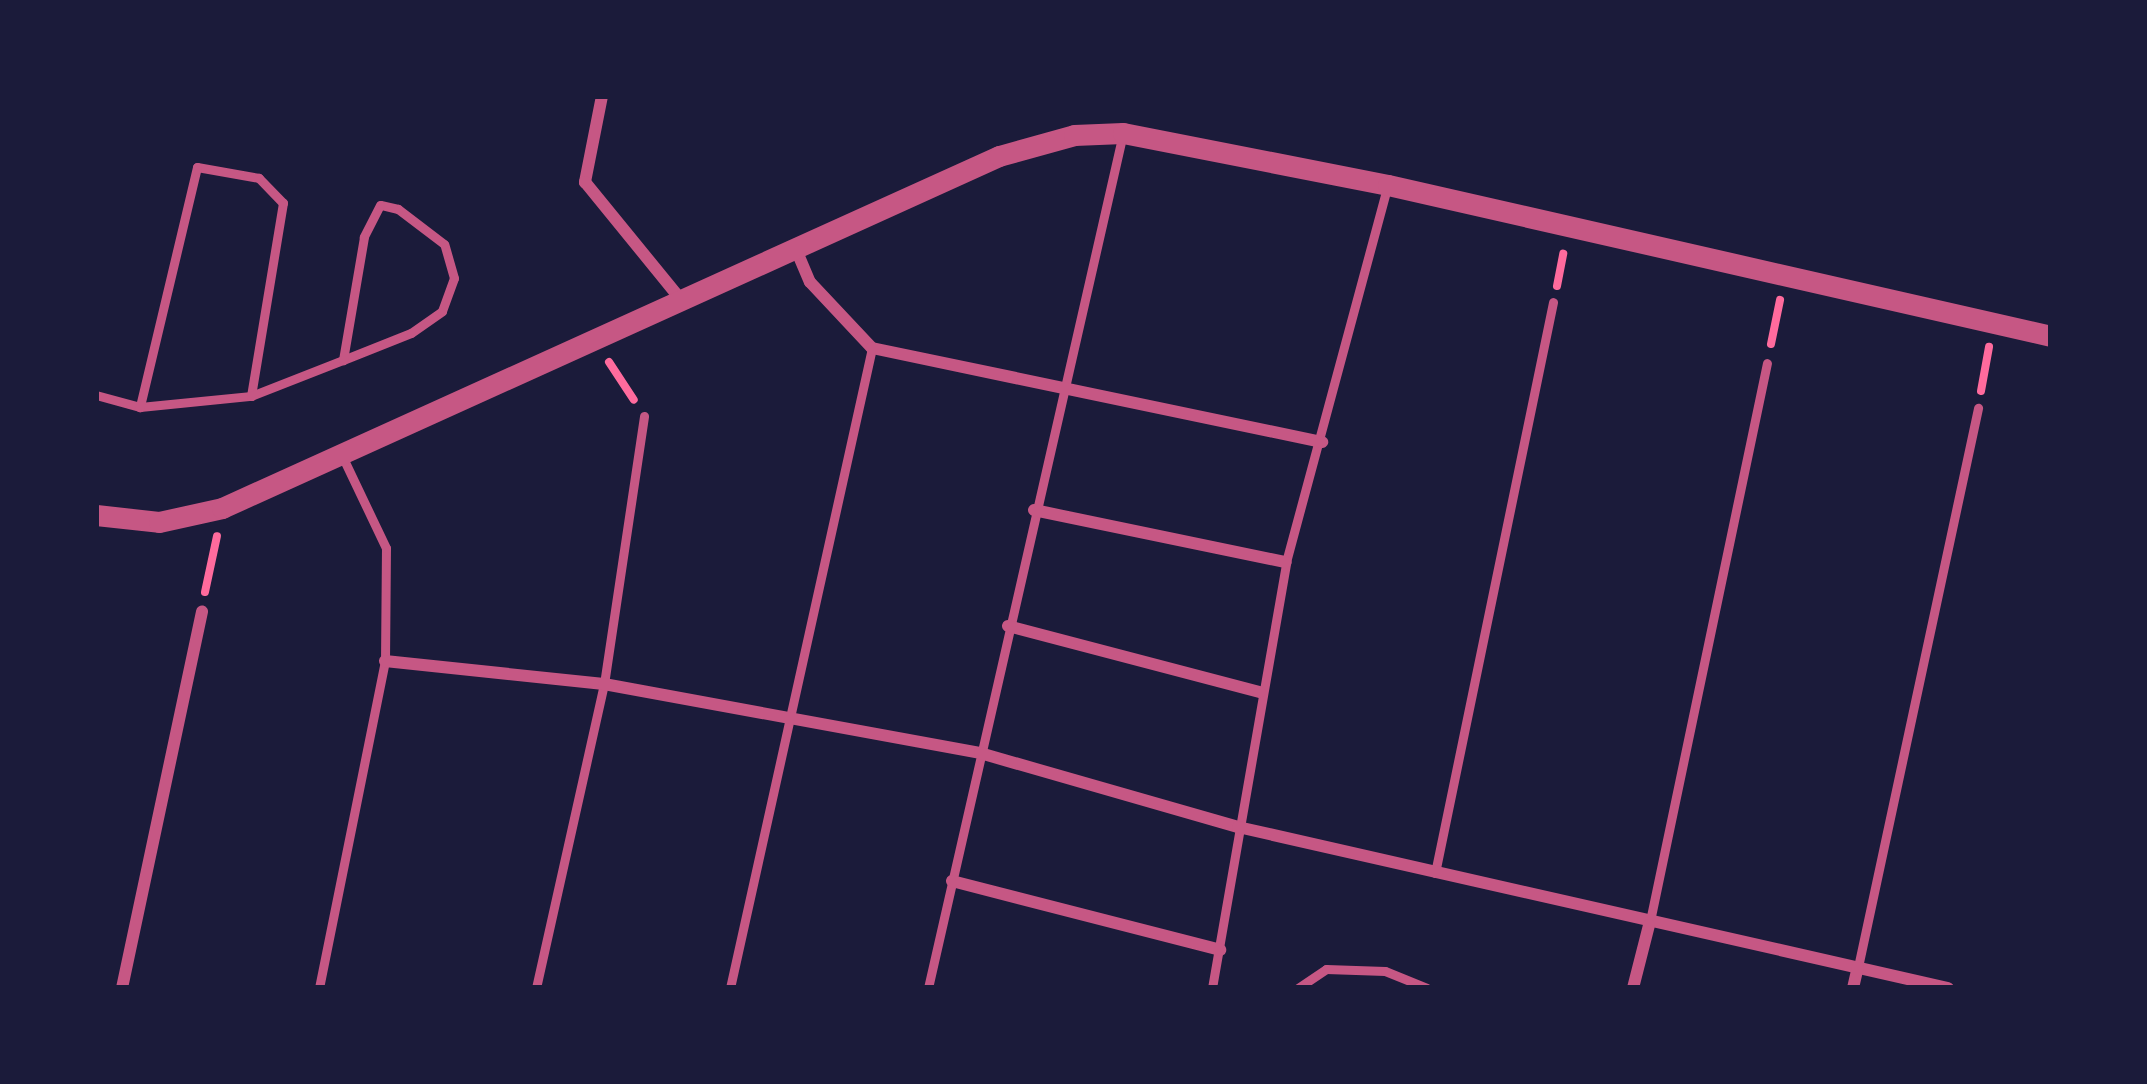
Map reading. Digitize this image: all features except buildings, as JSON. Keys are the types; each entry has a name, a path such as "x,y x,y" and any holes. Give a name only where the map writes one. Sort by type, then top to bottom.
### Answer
{"street":[{"path":"602,96 585,182 682,302"},
{"path":"96,515 160,522 222,508 344,460 999,156 1124,133 1388,185 2051,335"},
{"path":"795,247 810,282 872,348 1060,391 1322,442"},
{"path":"1034,510 1286,562"},
{"path":"122,988 202,611"},
{"path":"1008,626 1259,692"},
{"path":"385,661 604,684 785,725 980,753 1238,826 1649,925 1948,988"},
{"path":"952,881 1220,950"},
{"path":"1633,988 1649,925"},
{"path":"1853,988 1858,967"}],"lane":[{"path":"928,988 1060,391 1124,133"},
{"path":"140,407 197,166 259,178 283,203 251,396"},
{"path":"1212,988 1259,692 1286,562 1388,185"},
{"path":"96,395 140,407 251,396 344,360 442,311 454,278 444,244 398,209 380,205 364,237 344,360"},
{"path":"1434,873 1553,302"},
{"path":"730,988 872,348"},
{"path":"1649,925 1767,363"},
{"path":"1858,967 1978,408"},
{"path":"536,988 604,684 644,416"},
{"path":"320,988 385,661 386,548 344,460"},
{"path":"1298,988 1326,969 1384,971 1427,988"}],"path":[{"path":"1553,302 1568,229"},
{"path":"1767,363 1786,275"},
{"path":"1978,408 1993,321"},
{"path":"597,344 644,416"},
{"path":"202,611 222,508"}]}
